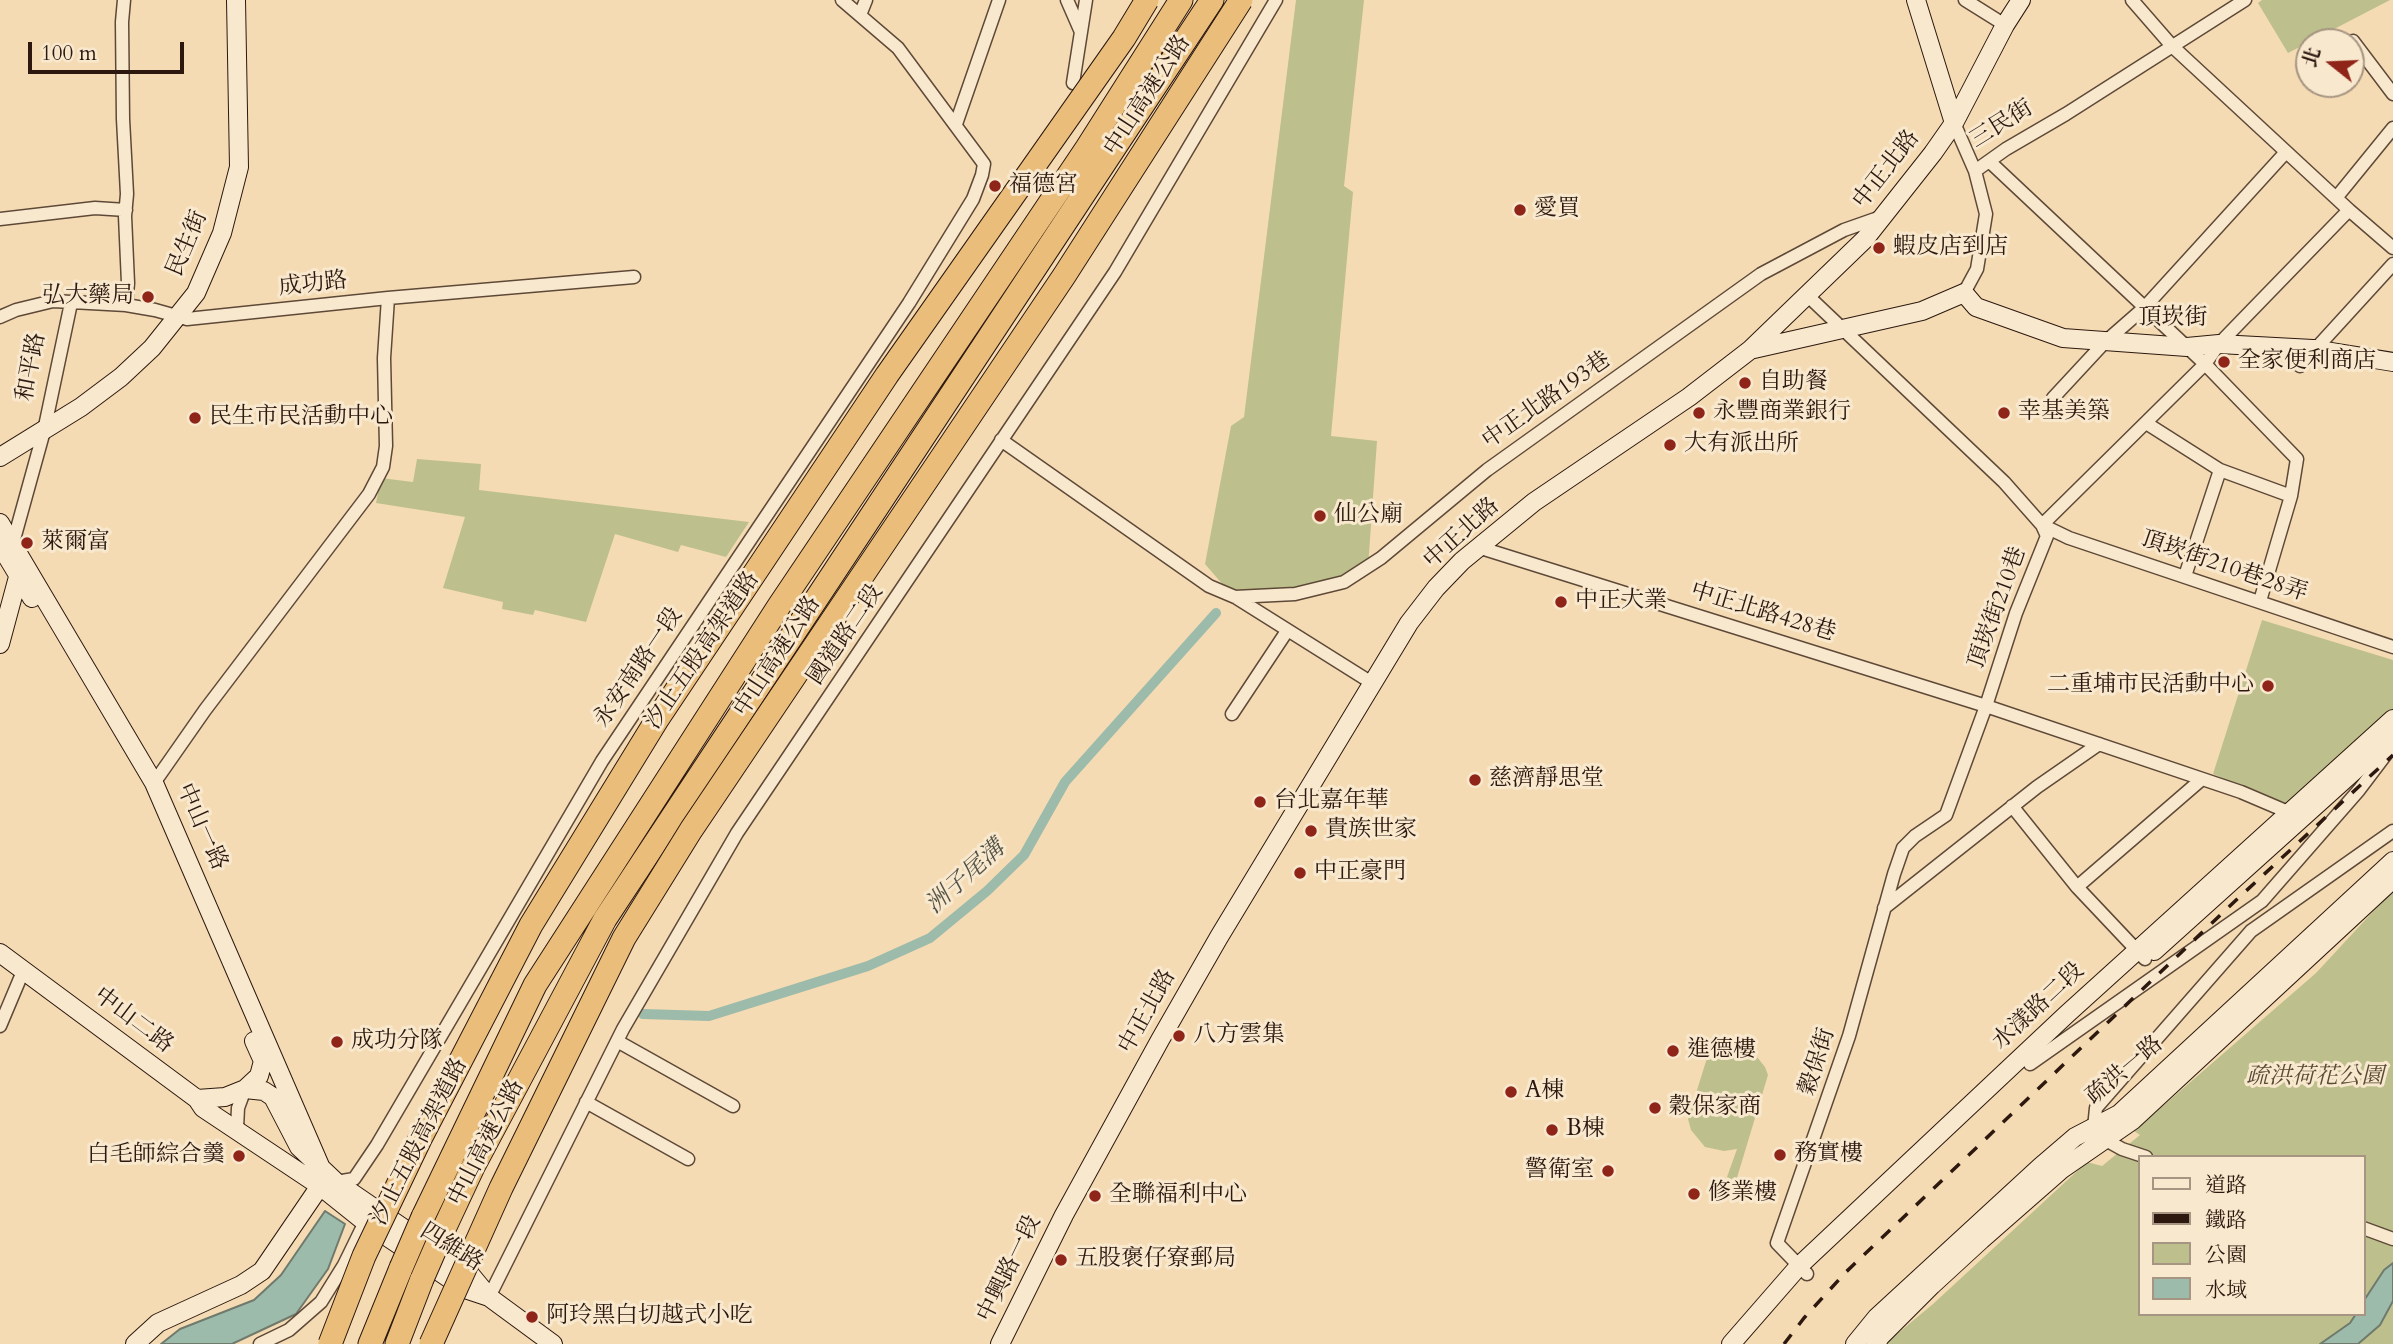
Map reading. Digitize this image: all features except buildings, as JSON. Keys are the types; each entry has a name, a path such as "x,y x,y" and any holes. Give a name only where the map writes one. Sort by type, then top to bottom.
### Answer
{"highway":[{"name":"汐止五股高架道路","path":"330,1344 364,1256 420,1139 538,913 673,695 887,375 1124,38 1147,0"},
{"name":"中山高速公路","path":"370,1344 423,1217 535,985 779,606 1087,148 1181,0"},
{"name":"中山高速公路","path":"397,1344 422,1279 473,1167 605,919 1212,0"},
{"path":"431,1344 501,1188 624,938 691,830 1064,276 1241,0"}],"street":[{"path":"124,0 122,22 127,194 126,305"},
{"name":"民生街","path":"0,457 81,407 121,377 152,348 196,293 222,233 239,167 236,0"},
{"path":"842,0 898,48 956,124"},
{"path":"860,15 866,0"},
{"path":"956,124 999,0"},
{"path":"1068,0 1082,33"},
{"path":"1073,83 1086,0"},
{"name":"國道路二段","path":"489,1297 620,1035 737,833 1115,272 1276,0"},
{"path":"1916,0 1954,123 1975,171"},
{"path":"1965,0 2005,25"},
{"name":"中正北路","path":"1063,1216 1206,959 1409,623 1436,588 1462,561 1534,502 1689,397 1750,350 1865,239 1954,123 2021,0"},
{"name":"三民街","path":"1964,293 1977,269 1986,214 1975,171 2245,0"},
{"path":"2138,2 2172,46 2393,248"},
{"path":"2365,57 2393,94"},
{"name":"永安南路一段","path":"326,1179 354,1179 377,1145 602,761 909,303 973,199 984,164 956,124"},
{"path":"2336,198 2393,128"},
{"path":"2053,398 2104,343 2144,308 2286,152"},
{"path":"1990,162 2205,363 2297,459 2291,496 2260,601"},
{"path":"0,219 95,208 126,210"},
{"name":"頂崁街210巷","path":"1903,848 1945,815 1986,706 2016,613 2047,536 2042,525 2205,363 2219,344 2349,210"},
{"name":"中正北路193巷","path":"1235,597 1295,594 1345,582 1381,558 1487,470 1761,274 1844,230 1881,217"},
{"path":"2300,366 2393,264"},
{"name":"成功路","path":"0,317 53,301 126,305 187,320 388,298 634,277"},
{"path":"1750,350 1922,311 1964,293"},
{"name":"頂崁街","path":"1964,293 1976,307 2063,338 2187,347 2219,344 2315,349 2393,362"},
{"path":"1808,296 2004,482 2042,525"},
{"path":"154,783 205,709 369,494 383,467 386,446 384,358 388,298"},
{"name":"和平路","path":"6,544 44,430 71,303"},
{"path":"2146,423 2220,470 2291,496"},
{"path":"1001,440 1209,586 1235,597 1372,683"},
{"path":"2185,576 2220,470"},
{"name":"中山一路","path":"0,523 18,577 149,795 263,1061 259,1076 245,1089"},
{"name":"頂崁街210巷28弄","path":"2042,525 2069,538 2393,647"},
{"name":"中山一路","path":"6,544 154,783 326,1179"},
{"name":"中正北路428巷","path":"1481,548 1799,646 2202,779 2229,781 2288,812"},
{"path":"0,644 18,577"},
{"path":"1232,714 1287,631"},
{"name":"水漾路二段","path":"1741,1344 1803,1270 2030,1064 2288,812 2393,719"},
{"name":"水漾路二段","path":"1731,1344 1803,1270 2034,1045 2393,736"},
{"path":"1884,908 2012,806 2099,744"},
{"path":"2030,1064 2262,901 2359,790 2393,745"},
{"path":"2077,887 2202,779"},
{"path":"2012,806 2077,887 2142,954"},
{"path":"2140,1155 2122,1149 2099,1134 2096,1108 2251,931 2393,831"},
{"name":"穀保街","path":"1803,1270 1777,1244 1849,1036 1903,848"},
{"name":"疏洪一路","path":"1876,1344 1923,1294 2062,1169 2393,861"},
{"name":"疏洪一路","path":"1855,1344 1877,1317 2040,1167 2076,1138 2099,1134 2133,1120 2393,879"},
{"path":"2237,919 2251,931"},
{"name":"中山二路","path":"0,953 197,1099 203,1108 326,1179"},
{"path":"0,1026 24,969"},
{"path":"620,1035 733,1106"},
{"path":"236,1128 238,1108 245,1089"},
{"path":"135,1344 158,1323 241,1285 262,1271 326,1179 299,1147 273,1097 264,1091 245,1089 225,1097 197,1099"},
{"path":"586,1102 688,1159"},
{"name":"四維路","path":"326,1179 365,1222 465,1289 489,1297"},
{"name":"四維路","path":"326,1179 470,1274 489,1297 552,1344"},
{"name":"中興路一段","path":"1000,1344 1063,1216"},
{"path":"260,1344 289,1330 321,1302 344,1265 365,1222"},
{"path":"2365,1229 2393,1239"}],"green space":[{"path":"1296,0 1364,0 1344,186 1353,192 1331,436 1377,441 1368,567 1312,594 1237,601 1205,564 1231,426 1244,417"},
{"path":"2262,0 2390,0 2336,28 2295,28 2295,49 2288,53 2258,3"},
{"path":"417,459 481,464 479,490 749,522 726,557 681,545 678,552 615,534 586,622 535,610 533,615 502,609 503,602 443,588 465,517 376,503 381,478 413,482"},
{"path":"2262,620 2393,660 2393,709 2284,805 2213,774"},
{"name":"疏洪荷花公園","path":"2393,890 2393,1344 1885,1344 1933,1304 2087,1162 2102,1166 2140,1135 2134,1131 2316,973"},
{"path":"1727,1047 1753,1052 1768,1075 1736,1181 1727,1177 1737,1149 1724,1151 1705,1147 1691,1130 1688,1119 1707,1058"}],"water":[{"path":"325,1211 345,1224 328,1269 296,1314 232,1344 161,1344 180,1329 254,1300 281,1275"},
{"path":"2393,1263 2393,1301 2380,1325 2358,1344 2320,1344 2350,1323 2355,1316 2365,1316 2365,1299 2384,1270"}],"waterway":[{"name":"洲子尾溝","path":"643,1014 709,1016 868,966 930,938 987,891 1024,855 1065,782 1216,613"}],"railway":[{"path":"1784,1344 1846,1272 2233,903 2393,755"}],"place":[{"name":"福德宮","path":"995,186"},
{"name":"愛買","path":"1520,210"},
{"name":"蝦皮店到店","path":"1879,248"},
{"name":"弘大藥局","path":"148,297"},
{"name":"全家便利商店","path":"2224,362"},
{"name":"自助餐","path":"1745,383"},
{"name":"永豐商業銀行","path":"1699,413"},
{"name":"幸基美築","path":"2004,413"},
{"name":"民生市民活動中心","path":"195,418"},
{"name":"大有派出所","path":"1670,445"},
{"name":"仙公廟","path":"1320,516"},
{"name":"萊爾富","path":"27,543"},
{"name":"中正大業","path":"1561,602"},
{"name":"二重埔市民活動中心","path":"2268,686"},
{"name":"慈濟靜思堂","path":"1475,780"},
{"name":"台北嘉年華","path":"1260,802"},
{"name":"貴族世家","path":"1311,831"},
{"name":"中正豪門","path":"1300,873"},
{"name":"八方雲集","path":"1179,1036"},
{"name":"成功分隊","path":"337,1042"},
{"name":"進德樓","path":"1673,1051"},
{"name":"A棟","path":"1511,1092"},
{"name":"穀保家商","path":"1655,1108"},
{"name":"B棟","path":"1552,1130"},
{"name":"務實樓","path":"1780,1155"},
{"name":"白毛師綜合羹","path":"239,1156"},
{"name":"警衛室","path":"1608,1171"},
{"name":"修業樓","path":"1694,1194"},
{"name":"全聯福利中心","path":"1095,1196"},
{"name":"五股褒仔寮郵局","path":"1061,1260"},
{"name":"阿玲黑白切越式小吃","path":"532,1317"}]}
